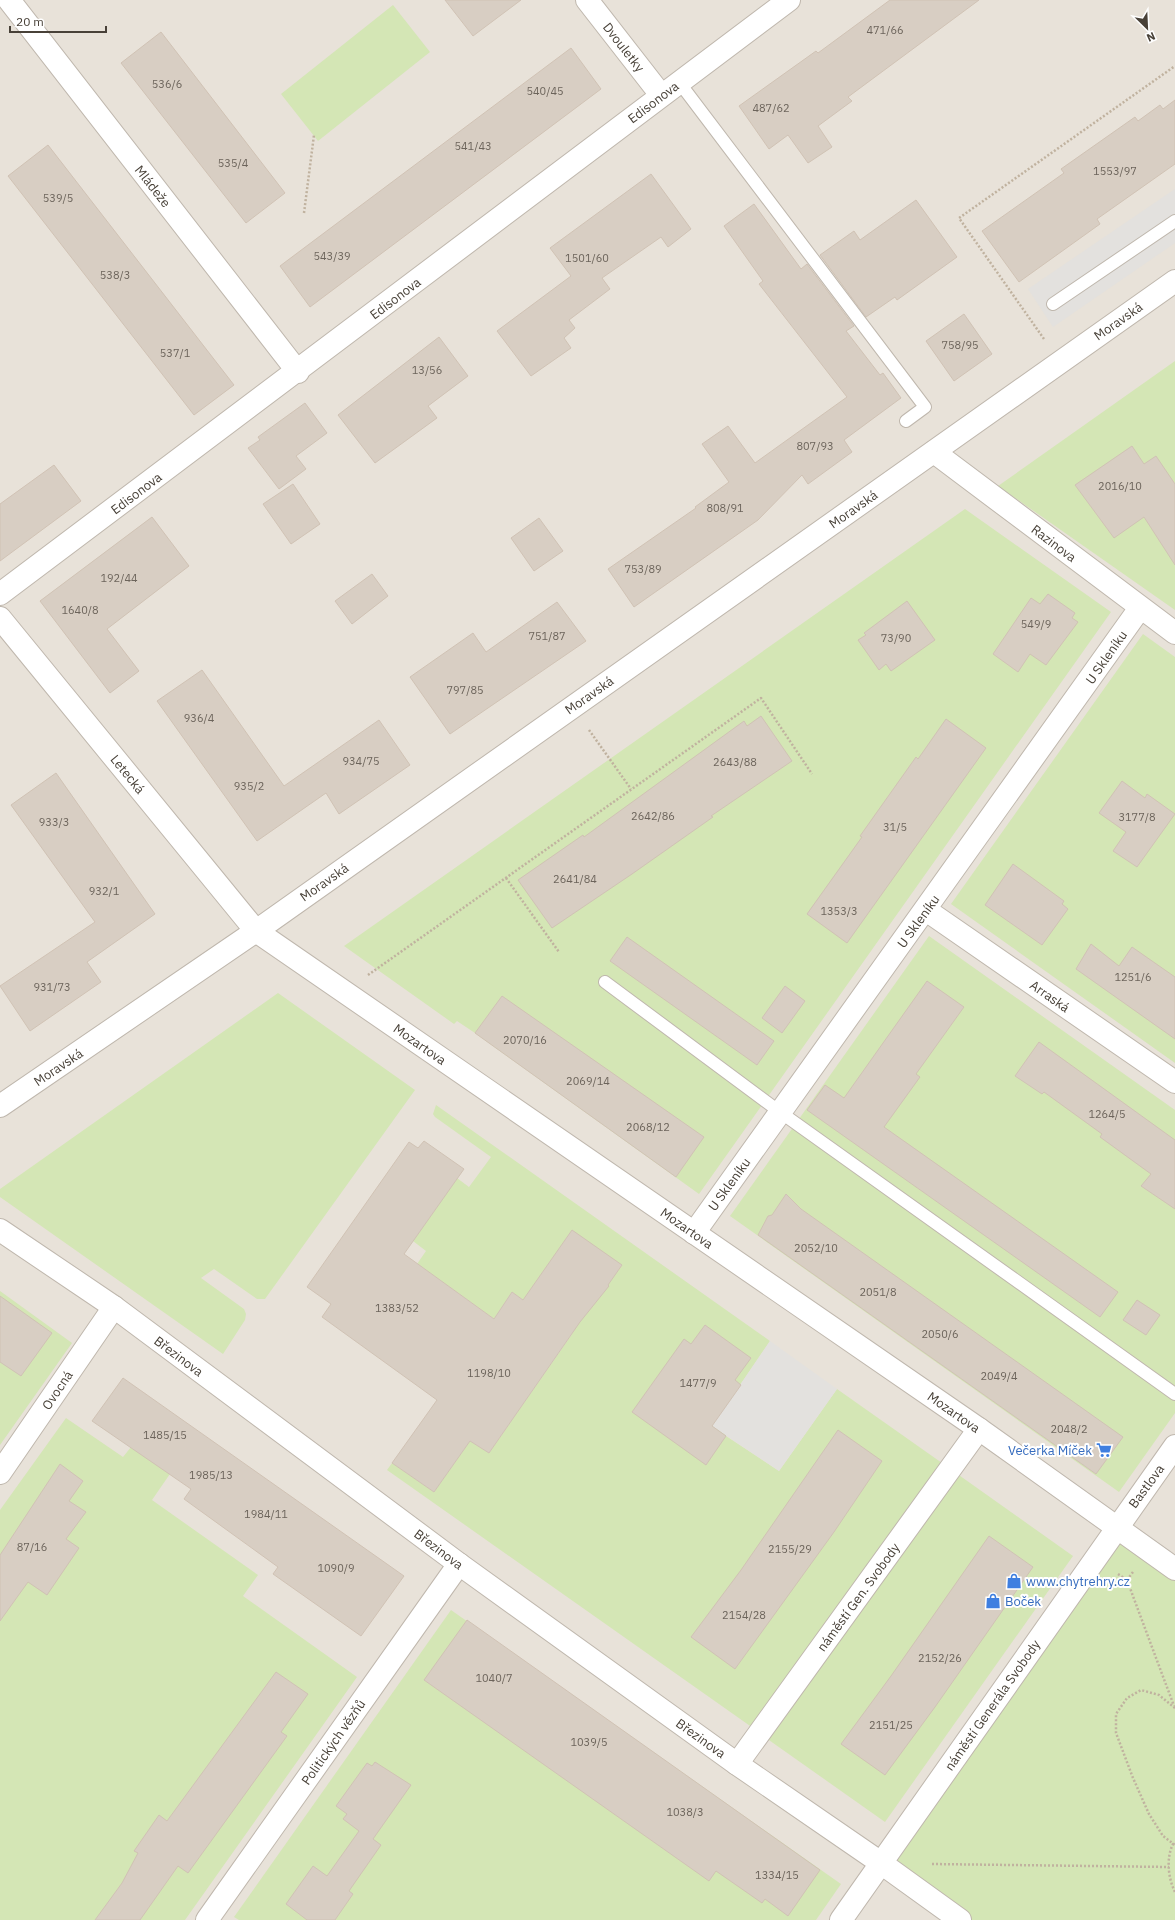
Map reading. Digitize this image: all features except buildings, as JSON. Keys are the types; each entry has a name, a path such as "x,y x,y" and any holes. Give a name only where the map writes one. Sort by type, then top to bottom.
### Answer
{"street":[{"name":"Mládeže","path":"9,0 298,372"},
{"name":"Dvouletky","path":"587,0 661,95"},
{"name":"Edisonova","path":"0,594 298,372 661,95 789,0"},
{"name":"Moravská","path":"0,1106 256,930 1175,281"},
{"name":"Razinova","path":"934,452 1175,633"},
{"name":"U Skleníku","path":"694,1233 926,910 1140,608"},
{"name":"Letecká","path":"0,618 256,930"},
{"name":"Arraská","path":"926,910 1175,1082"},
{"name":"Mozartova","path":"256,930 979,1429 1117,1526"},
{"name":"Březinova","path":"0,1230 114,1307 459,1564 737,1764 881,1863"},
{"name":"Ovocná","path":"0,1473 114,1307"},
{"name":"náměstí Gen. Svobody","path":"737,1764 979,1429"},
{"name":"Bastlova","path":"1117,1526 1175,1446"},
{"path":"1117,1526 1175,1569"},
{"name":"náměstí Generála Svobody","path":"881,1863 1117,1526"},
{"name":"Politických vězňů","path":"207,1920 459,1564"},
{"path":"841,1920 881,1863 960,1920"}],"lane":[{"path":"679,82 925,407 906,421"},
{"path":"1053,304 1175,221"},
{"path":"605,982 780,1112 1175,1394"}],"path":[{"path":"1048,344 959,218 1175,66"},
{"path":"304,213 314,134"},
{"path":"345,992 761,698 812,774"},
{"path":"572,707 632,789"},
{"path":"506,878 559,952"},
{"path":"1149,1550 1127,1580 1175,1708"},
{"path":"1175,1708 1159,1695 1141,1690 1127,1698 1116,1714 1116,1733 1133,1778 1149,1814 1163,1836 1174,1844 1169,1852 1169,1867 1170,1882 1175,1892"},
{"path":"930,1864 1169,1867"}],"shaded area":[{"path":"0,0 1175,0 1175,1920 0,1920"},
{"path":"1175,189 1175,243 1053,327 1028,289"},
{"path":"770,1341 837,1389 779,1471 706,1422 723,1410"}],"green space":[{"path":"393,5 430,52 318,141 281,94"},
{"path":"1175,361 1175,610 998,486"},
{"path":"965,509 1111,612 699,1194 475,1033 457,1021 454,1024 344,946"},
{"path":"1143,634 1175,657 1175,1063 951,904"},
{"path":"929,936 1175,1110 1175,1413 1119,1492 730,1216"},
{"path":"278,993 415,1090 265,1299 257,1299 214,1269 201,1278 244,1309 246,1314 245,1320 223,1354 0,1197 0,1189"},
{"path":"436,1105 770,1341 723,1410 726,1436 779,1471 837,1389 942,1463 753,1728 387,1470 392,1463 434,1492 470,1441 489,1453 572,1334 512,1292 494,1319 417,1264 426,1251 413,1241 457,1178 469,1187 491,1157 435,1117 433,1114"},
{"path":"0,1291 72,1343 0,1445"},
{"path":"66,1418 123,1457 131,1447 172,1471 152,1500 258,1575 243,1596 357,1677 185,1920 0,1920 0,1510"},
{"path":"956,1473 1073,1556 885,1822 766,1738"},
{"path":"1117,1527 1175,1569 1175,1920 960,1920 881,1863"},
{"path":"451,1610 841,1884 816,1920 239,1920 234,1917"}],"place":[{"name":"Večerka Míček","path":"1104,1450"},
{"name":"www.chytrehry.cz","path":"1014,1581"},
{"name":"Boček","path":"993,1601"}]}
